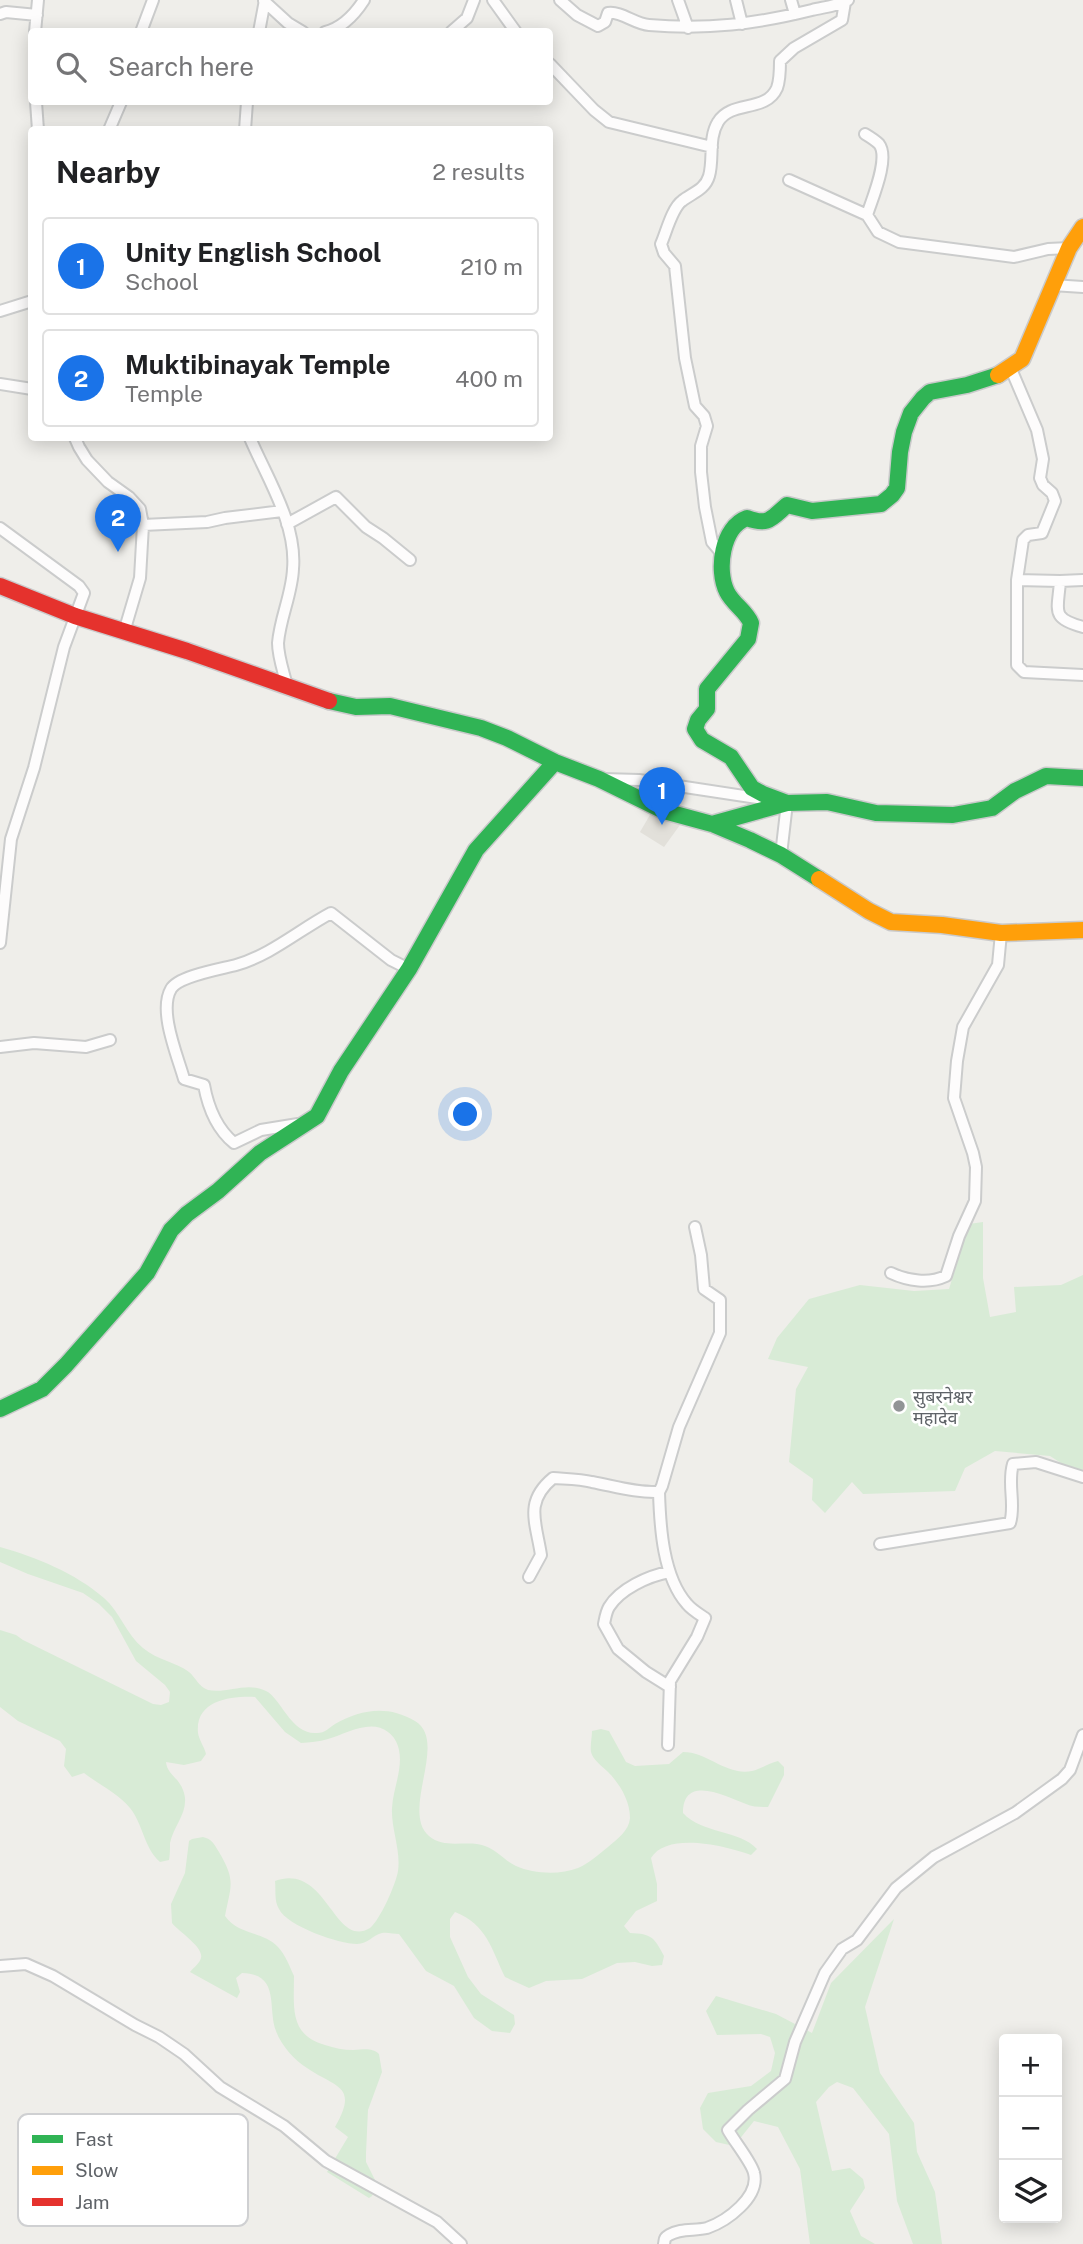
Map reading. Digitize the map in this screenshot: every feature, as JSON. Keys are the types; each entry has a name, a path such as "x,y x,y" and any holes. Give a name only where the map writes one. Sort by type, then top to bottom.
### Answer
{"street":[{"path":"35,28 38,0"},
{"path":"142,28 153,0"},
{"path":"334,28 355,13 364,0"},
{"path":"453,28 467,18 474,0"},
{"path":"493,0 513,28"},
{"path":"560,0 577,15 598,26 605,22 608,13 615,12 639,24 688,28 742,24 847,1 842,20 794,48 780,61 774,94 760,104 737,108 723,116 714,131 709,178 699,192 676,207 661,244 664,253 675,266 685,358 695,407 704,416 707,426 701,446 705,507 712,542 723,555"},
{"path":"678,0 688,28"},
{"path":"736,0 742,24"},
{"path":"791,0 794,14"},
{"path":"260,28 265,1"},
{"path":"265,1 296,28"},
{"path":"0,14 6,12 37,15"},
{"path":"553,67 609,122 712,148"},
{"path":"36,105 38,126"},
{"path":"111,126 120,105"},
{"path":"245,126 247,105"},
{"path":"865,134 879,145 883,152 883,162 867,215"},
{"path":"789,180 867,215 878,232 899,242 1014,257 1048,249 1069,248"},
{"path":"787,803 765,796 746,782 730,756 696,734 698,718 707,709 707,690 748,639 751,630 749,618 727,592 721,569 732,527 747,518 761,523 768,521 787,505 812,511 881,504 890,497 897,487 903,436 912,413 923,396 930,392 996,377 1022,359 1069,248 1083,227"},
{"path":"1052,285 1083,287"},
{"path":"0,311 28,302"},
{"path":"1011,369 1037,430 1043,459 1040,478 1055,501 1042,533 1028,535 1023,540 1017,580 1017,665 1024,671 1083,674"},
{"path":"0,384 28,388"},
{"path":"76,441 87,460 139,509 143,525 140,578 124,632"},
{"path":"251,441 282,510 291,539 293,571 278,646 287,686"},
{"path":"287,524 336,497 366,527 410,560"},
{"path":"143,525 206,522 282,510"},
{"path":"0,528 84,593 64,648 27,795 11,839 0,943"},
{"path":"1017,580 1083,580"},
{"path":"1060,581 1058,614 1062,620 1083,627"},
{"path":"0,586 75,616 329,701 356,707 390,706 450,718 507,738 664,811 712,824 781,855 891,922 1001,933 1083,930"},
{"path":"0,1409 41,1389 66,1365 146,1273 171,1230 187,1214 218,1191 260,1153 317,1116 341,1071 409,968 482,841 555,762"},
{"path":"599,779 639,780 787,803 827,802 876,813 953,815 992,808 1015,791 1046,776 1083,778"},
{"path":"712,824 787,803"},
{"path":"781,855 787,803"},
{"path":"306,1123 261,1130 234,1143 226,1137 213,1115 204,1085 184,1079 170,1029 167,999 170,990 185,979 244,962 275,948 331,913 391,961 409,968"},
{"path":"891,1273 901,1278 929,1281 946,1276 959,1236 973,1210 976,1167 974,1153 954,1098 957,1061 963,1027 998,965 1001,933"},
{"path":"0,1047 34,1043 86,1047 110,1040"},
{"path":"668,1745 670,1681 705,1618 687,1604 668,1572 659,1492 665,1479 678,1427 720,1332 720,1300 704,1289 695,1227"},
{"path":"880,1544 1010,1523 1013,1513 1013,1464 1036,1462 1083,1477"},
{"path":"529,1577 541,1555 534,1528 535,1498 542,1487 553,1478 659,1492"},
{"path":"668,1572 631,1587 609,1608 604,1624 618,1649 670,1687"},
{"path":"664,2244 669,2234 706,2228 727,2217 746,2201 754,2184 754,2171 728,2130 785,2080 795,2042 811,2003 825,1973 842,1950 857,1940 896,1888 934,1857 1015,1813 1062,1779 1070,1770 1083,1735"},
{"path":"0,1966 26,1964 53,1976 159,2037 184,2054 220,2087 284,2126 326,2161 437,2222 461,2244"}],"shaded area":[{"path":"654,808 685,818 664,847 640,832"}],"green space":[{"path":"983,1222 983,1278 990,1317 1016,1312 1014,1287 1061,1285 1083,1275 1083,1477 1050,1456 995,1451 965,1468 955,1491 863,1494 852,1482 825,1513 812,1500 813,1479 789,1462 796,1389 808,1367 768,1359 777,1338 809,1299 860,1285 914,1291 949,1289 969,1224"},
{"path":"0,1547 55,1567 93,1589 110,1604 143,1648 189,1672 205,1689 215,1691 259,1688 271,1695 293,1722 308,1732 322,1732 365,1712 385,1711 415,1721 424,1731 427,1744 419,1810 421,1825 429,1836 442,1842 485,1846 523,1869 555,1873 578,1868 608,1847 627,1827 630,1812 624,1793 592,1755 592,1731 609,1731 626,1762 635,1766 669,1764 683,1752 743,1772 778,1761 784,1767 784,1775 768,1807 751,1806 707,1791 690,1794 685,1801 683,1813 691,1820 741,1838 757,1849 751,1855 713,1845 683,1843 659,1850 651,1858 657,1884 657,1901 636,1911 624,1926 630,1933 643,1934 655,1941 664,1956 662,1965 617,1963 582,1979 546,1981 529,1988 505,1977 487,1938 466,1917 455,1912 450,1919 450,1937 468,1977 481,1994 514,2015 515,2024 510,2033 492,2031 474,2018 454,1986 426,1971 399,1934 382,1933 361,1944 338,1941 302,1928 284,1915 277,1906 275,1881 293,1878 307,1883 347,1927 358,1932 370,1928 378,1918 394,1884 399,1863 392,1808 400,1757 398,1745 390,1734 374,1726 325,1740 301,1743 285,1732 255,1697 216,1702 202,1713 199,1722 198,1733 206,1754 201,1761 184,1765 166,1762 181,1786 185,1804 170,1843 169,1860 160,1862 150,1850 134,1814 126,1803 84,1773 72,1777 64,1766 66,1749 60,1741 18,1721 0,1707 0,1630 16,1635 153,1704 169,1702 170,1692 136,1661 112,1617 99,1604 83,1593 0,1562"},
{"path":"203,1837 214,1844 230,1877 225,1916 237,1927 272,1942 281,1950 287,1961 294,1976 294,2009 299,2027 313,2040 332,2047 370,2050 379,2054 382,2072 368,2110 366,2162 377,2184 369,2198 327,2172 348,2137 335,2127 345,2103 344,2095 335,2084 302,2065 285,2047 276,2031 268,1986 254,1975 242,1973 236,1978 240,1992 237,1998 190,1972 199,1962 201,1954 195,1944 172,1923 171,1904 185,1873 189,1841"},
{"path":"894,1919 865,2007 880,2073 914,2123 917,2152 935,2192 942,2244 913,2244 897,2201 889,2134 853,2088 837,2082 816,2102 832,2171 850,2168 863,2179 865,2188 850,2211 861,2236 875,2244 810,2244 800,2169 778,2127 754,2121 734,2146 716,2142 703,2129 700,2108 708,2093 751,2086 771,2071 775,2053 770,2037 761,2034 717,2035 706,2011 716,1996 776,2014 812,2033 831,1983"}],"traffic: fast":[{"path":"787,803 752,788 731,757 702,740 695,729 707,709 707,689 748,639 751,623 727,592 724,583 722,561 727,540 732,530 747,518 769,520 787,505 812,511 881,504 897,488 904,432 911,413 923,398 930,392 967,385 998,375"},
{"path":"329,701 356,707 390,706 481,728 599,779 664,811 712,824 750,840 781,855 819,879"},
{"path":"0,1409 42,1389 66,1365 147,1273 171,1230 187,1214 218,1191 260,1153 317,1116 341,1071 409,969 476,850 555,762"},
{"path":"712,824 787,803 827,802 876,813 953,815 992,808 1015,791 1046,776 1083,778"}],"traffic: slow":[{"path":"998,375 1022,359 1069,248 1083,227"},
{"path":"819,879 891,922 1001,933 1083,930"}],"traffic: jam":[{"path":"0,586 75,616 187,651 329,701"}],"place":[{"name":"Muktibinayak Temple","path":"118,552"},
{"name":"Unity English School","path":"662,825"},
{"name":"सुबरनेश्वर महादेव","path":"899,1406"}]}
